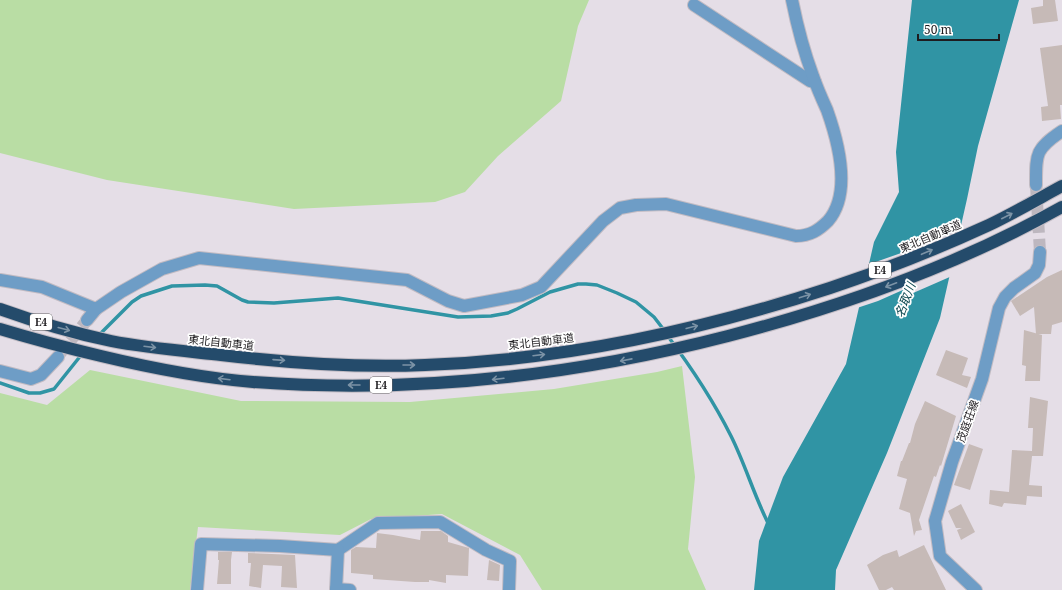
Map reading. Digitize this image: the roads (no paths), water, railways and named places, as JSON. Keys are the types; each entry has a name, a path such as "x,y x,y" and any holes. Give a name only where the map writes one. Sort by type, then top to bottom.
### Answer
{"highway":[{"name":"東北自動車道","path":"0,309 22,318 111,341 252,359 363,365 424,365 494,361 615,344 768,308 916,257 1025,207 1062,185"},
{"name":"E4","path":"0,329 97,355 194,375 244,381 310,385 365,385 428,384 493,380 573,369 664,352 813,312 986,248 1062,207"},
{"path":"986,248 1062,214"}],"street":[{"path":"87,320 96,309 121,292 162,269 199,258 407,280 448,301 464,306 522,295 541,287 603,221 620,208 636,205 666,204 786,234 804,236 816,232 832,216 837,206 841,189 841,165 836,140 827,111 815,82 795,16 792,0"},
{"path":"694,5 810,81 815,82"},
{"path":"1036,185 1037,156 1040,149 1045,143 1062,131"},
{"name":"茂庭荘線","path":"976,590 940,556 935,521 952,462 982,379 999,308 1005,297 1014,288 1035,273 1039,265 1040,252"},
{"path":"0,280 42,288 96,309"},
{"path":"0,371 31,379 41,375 58,357"},
{"path":"198,590 201,544 280,546 338,550 378,523 440,522 486,550 510,561 509,590"},
{"path":"338,550 336,590 350,590"}],"water":[{"name":"名取川","path":"912,0 1019,0 978,146 940,318 887,453 836,570 835,590 754,590 759,541 783,477 846,364 874,242 899,192 896,152"}],"waterway":[{"path":"98,336 132,302 141,296 172,286 205,285 217,286 248,302 274,303 338,298 458,317 491,316 508,313 550,292 578,284 597,285 636,302 654,317 664,330"},
{"path":"667,335 685,359 724,423 736,447 768,523"},
{"path":"0,383 29,393 40,393 54,389 82,354"}],"tunnel":[{"path":"1036,185 1040,252"},
{"path":"59,355 87,320"}]}
